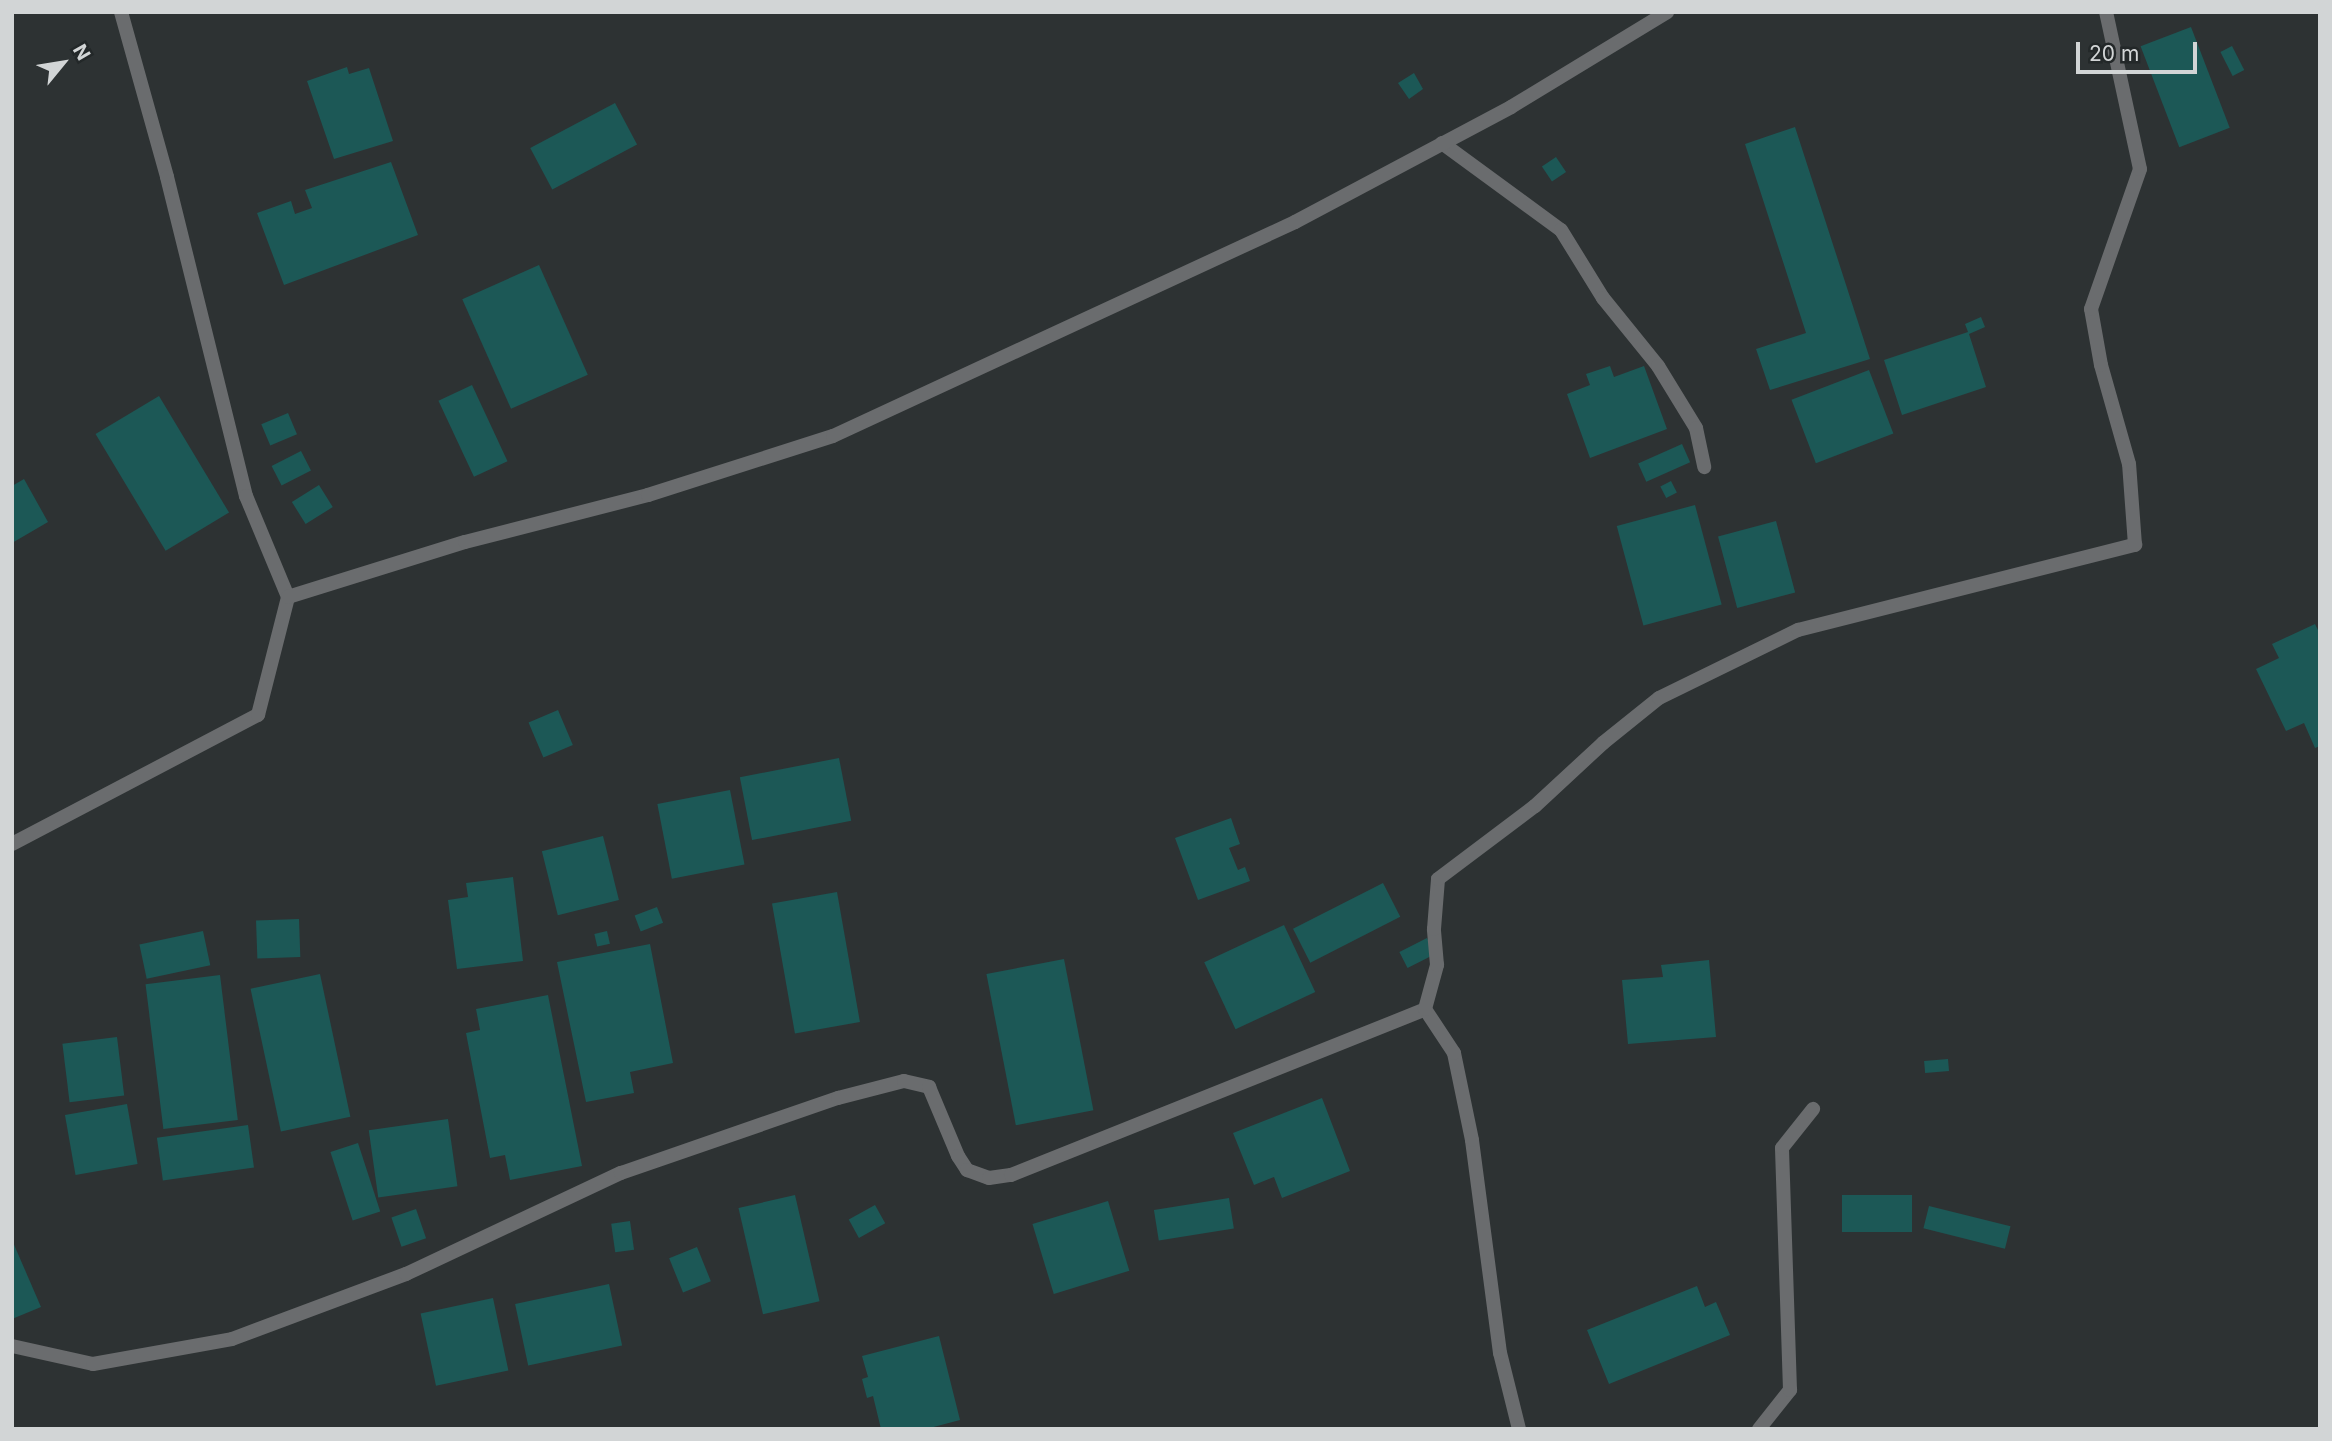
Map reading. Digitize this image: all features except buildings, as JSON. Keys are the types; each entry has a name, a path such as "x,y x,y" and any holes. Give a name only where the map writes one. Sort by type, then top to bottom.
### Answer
{"street":[{"path":"12,844 258,715 288,597 246,496 167,177 121,12"},
{"path":"288,597 465,542 648,495 833,436 1295,222 1511,107 1667,12"},
{"path":"1519,1429 1500,1353 1472,1140 1454,1053 1425,1009 1437,965 1434,929 1438,879 1535,806 1603,743 1659,698 1798,630 2135,545 2129,464 2101,365 2091,309 2140,169 2106,12"},
{"path":"1442,144 1560,230 1603,298 1658,366 1696,428 1704,467"},
{"path":"12,1346 93,1364 232,1339 406,1274 621,1173 838,1098 904,1081 929,1087 958,1156 967,1170 989,1178 1011,1175 1425,1009"},
{"path":"1759,1429 1790,1390 1782,1148 1813,1109"}]}
